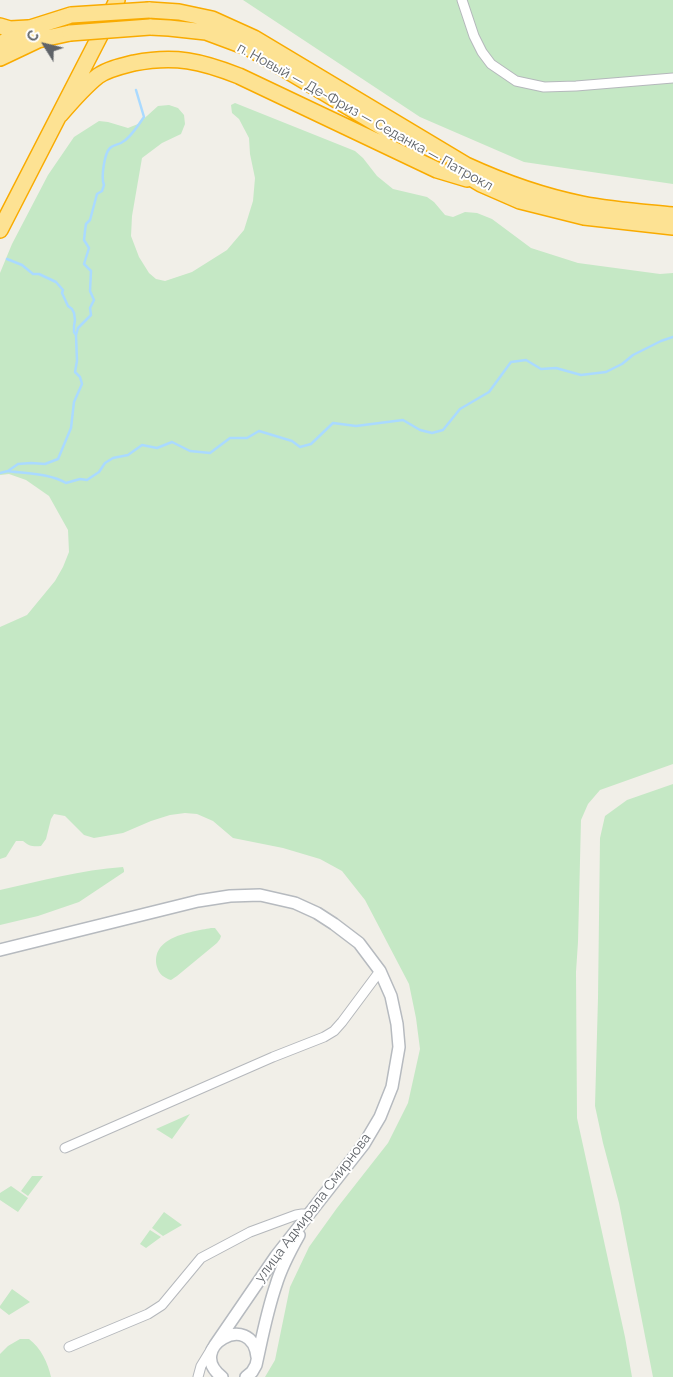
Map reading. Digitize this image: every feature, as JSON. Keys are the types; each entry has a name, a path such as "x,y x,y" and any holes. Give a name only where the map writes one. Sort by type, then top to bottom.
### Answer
{"highway":[{"path":"0,230 117,0"},
{"name":"п. Новый — Де-Фриз — Седанка — Патрокл","path":"0,44 30,28 71,15 149,10 179,12 212,19 254,38 459,161 493,177 552,197 584,204 673,215"},
{"path":"0,26 10,29 30,28"},
{"name":"п. Новый — Де-Фриз — Седанка — Патрокл","path":"0,58 38,40 70,33 150,28 206,32 249,48 481,184 520,202 584,217 673,227"},
{"path":"60,115 85,88 100,75 110,70 154,59 176,59 207,64 239,76 437,170 481,184"}],"street":[{"path":"462,0 474,36 482,52 491,64 516,81 529,85 576,86 673,78"},
{"name":"улица Адмирала Смирнова","path":"0,950 198,901 230,896 260,895 294,903 317,913 359,943 380,971 391,996 399,1047 392,1087 380,1117 364,1144 276,1256 201,1366 198,1377"},
{"path":"65,1148 273,1057 320,1039 334,1031 380,971"},
{"path":"69,1347 148,1314 162,1305 201,1258 250,1232 296,1215 310,1214 288,1256 276,1285 257,1361 254,1370 246,1377"},
{"path":"222,1377 215,1371 212,1363 212,1353 215,1345 227,1336 235,1334 248,1339 254,1345 257,1361"}],"green space":[{"path":"243,0 673,0 673,184 524,162 420,117"},
{"path":"235,103 355,151 377,176 393,189 427,197 445,215 453,217 465,212 477,213 492,219 531,248 578,263 660,274 673,273 673,764 600,790 588,804 581,820 576,972 577,1118 632,1377 265,1377 275,1360 290,1287 309,1247 388,1143 408,1103 420,1049 409,984 365,900 342,871 320,859 283,848 233,838 213,821 197,814 170,815 123,833 94,838 84,835 65,816 54,814 46,839 41,846 33,846 23,841 16,841 6,857 0,859 0,627 27,615 55,581 69,552 68,530 49,496 26,480 9,474 0,475 0,273 12,244 48,175 74,137 99,121 128,128 138,124 158,106 169,105 178,108 184,115 185,124 181,134 162,143 142,158 132,216 131,236 139,257 149,273 156,279 165,281 192,272 227,250 244,230 253,201 255,178 249,138 239,119 232,113 231,105"},
{"path":"673,784 673,1377 653,1377 619,1203 595,1106 600,838 605,816 627,800"},
{"path":"123,867 124,872 79,902 38,916 0,925 0,890 76,873"},
{"path":"215,928 221,936 217,943 171,980 160,974 156,957 165,943 183,934"},
{"path":"190,1114 172,1139 156,1129"},
{"path":"32,1176 43,1176 28,1196 21,1191"},
{"path":"11,1186 28,1198 18,1212 0,1200 0,1193"},
{"path":"164,1212 182,1225 163,1236 152,1228"},
{"path":"150,1230 161,1237 146,1248 140,1244"},
{"path":"12,1289 30,1302 9,1315 0,1306"},
{"path":"20,1339 29,1339 37,1347 46,1361 51,1377 0,1377 0,1354 8,1346"}],"waterway":[{"path":"0,473 8,471 18,464 45,464 58,459 71,428 74,402 82,384 80,377 75,372 77,361 76,335 78,328 91,315 90,308 94,300 90,291 91,271 84,264 89,248 84,240 86,224 90,220 97,194 102,191 104,185 104,166 108,151 111,147 128,138 144,117 136,90"},
{"path":"7,259 22,265 33,274 39,274 56,282 63,290 62,293 68,306 74,313 74,332 76,335"},
{"path":"8,471 45,476 66,483 80,479 87,480 99,472 105,463 113,458 128,455 142,445 157,448 172,442 190,451 210,453 230,438 247,438 259,431 292,441 300,447 311,444 333,423 356,426 403,420 420,430 432,433 443,430 460,409 489,392 511,362 526,360 541,369 556,368 581,375 606,372 622,364 633,355 673,337"}]}
